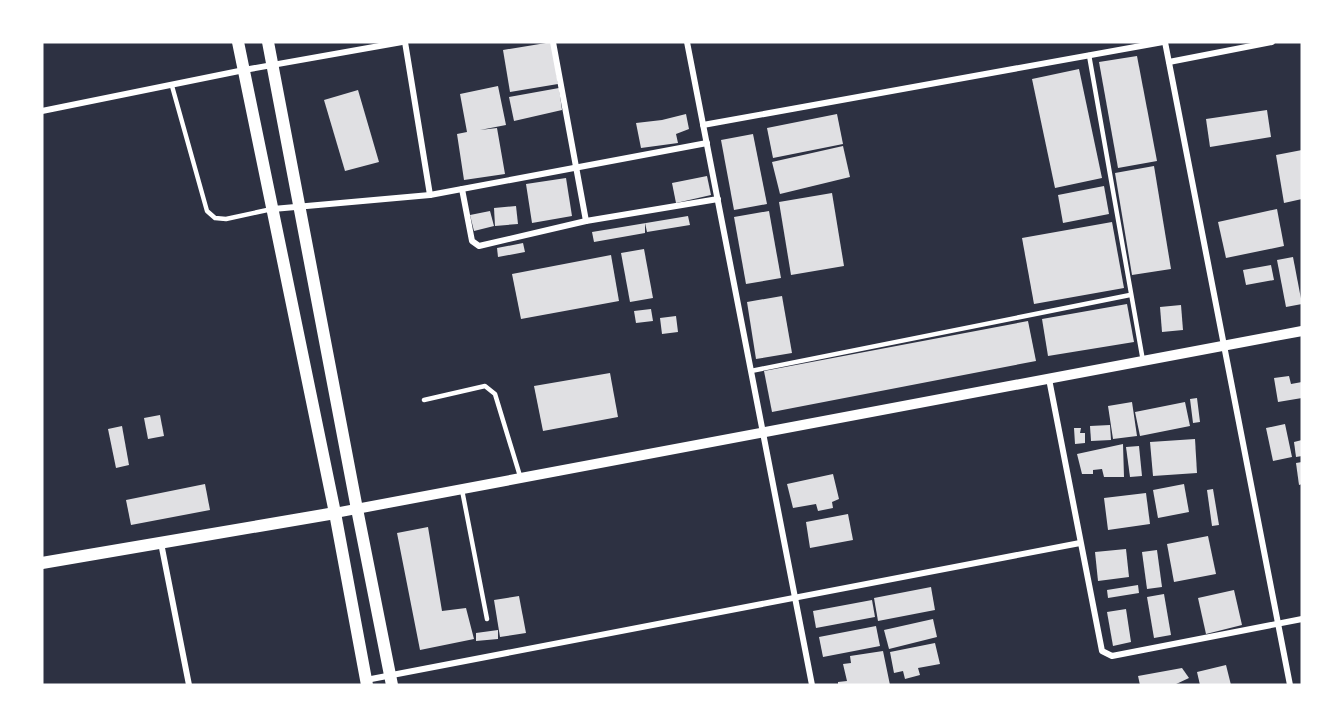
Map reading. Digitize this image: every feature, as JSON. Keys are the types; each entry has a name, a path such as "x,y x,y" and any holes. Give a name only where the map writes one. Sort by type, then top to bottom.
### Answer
{"main road":[{"path":"238,42 335,513 366,682"},
{"path":"267,42 391,680"},
{"path":"42,564 335,513"}],"street":[{"path":"42,111 244,70 404,42 430,195"},
{"path":"553,42 586,221"},
{"path":"687,42 812,685"},
{"path":"703,125 1164,42 1290,685"},
{"path":"1169,62 1272,42"},
{"path":"273,209 430,195 707,143"},
{"path":"462,189 472,241 479,246 586,221 718,199"},
{"path":"335,513 1302,331"},
{"path":"1048,379 1102,651 1112,656 1302,620"},
{"path":"161,542 189,685"},
{"path":"366,682 391,680 1080,543"}],"lane":[{"path":"1089,56 1143,361"},
{"path":"172,86 207,211 215,218 226,219 273,209"},
{"path":"751,371 1130,295"},
{"path":"424,400 485,386 495,394 521,479"},
{"path":"462,490 487,619"}],"building":[{"path":"552,42 558,84 510,92 503,50"},
{"path":"1137,56 1157,161 1118,168 1099,62"},
{"path":"1079,69 1102,178 1055,188 1032,79"},
{"path":"498,86 506,125 480,130 497,128 505,174 464,180 457,134 467,132 460,94"},
{"path":"559,88 562,110 514,121 509,97"},
{"path":"358,90 379,162 345,171 324,100"},
{"path":"1267,110 1271,137 1210,147 1206,119"},
{"path":"686,114 689,129 676,134 678,143 641,148 636,123"},
{"path":"837,114 843,144 773,158 767,128"},
{"path":"753,134 767,204 734,210 721,140"},
{"path":"843,146 850,177 780,194 772,162"},
{"path":"1302,150 1302,199 1284,203 1276,155"},
{"path":"1154,166 1171,269 1132,275 1115,173"},
{"path":"707,176 711,195 676,203 672,183"},
{"path":"566,178 572,216 532,223 526,184"},
{"path":"1104,186 1109,214 1063,223 1058,195"},
{"path":"832,193 844,266 791,275 779,202"},
{"path":"516,206 518,224 495,226 494,208"},
{"path":"1277,209 1284,246 1226,258 1218,222"},
{"path":"490,211 494,226 474,231 470,215"},
{"path":"769,211 781,278 746,284 734,217"},
{"path":"688,216 690,225 647,232 645,223"},
{"path":"1112,222 1124,288 1034,304 1022,238"},
{"path":"645,223 645,233 594,242 592,232"},
{"path":"523,243 525,252 498,257 497,248"},
{"path":"644,249 653,298 630,302 621,253"},
{"path":"611,255 619,301 521,319 512,274"},
{"path":"1293,257 1302,304 1286,307 1277,260"},
{"path":"1271,265 1274,280 1246,285 1243,270"},
{"path":"782,296 792,353 756,359 747,302"},
{"path":"1127,304 1134,342 1048,356 1042,319"},
{"path":"1181,305 1183,330 1162,332 1160,307"},
{"path":"651,309 653,321 636,323 634,311"},
{"path":"676,316 678,332 662,334 660,318"},
{"path":"1028,321 1036,361 772,412 764,371"},
{"path":"610,373 618,417 543,431 534,386"},
{"path":"1289,376 1291,384 1302,382 1302,398 1278,402 1274,378"},
{"path":"1197,398 1200,422 1193,423 1190,399"},
{"path":"1132,402 1137,436 1113,439 1108,406"},
{"path":"1185,402 1190,426 1140,436 1135,412"},
{"path":"160,415 164,436 148,439 144,418"},
{"path":"1285,424 1292,457 1273,461 1266,428"},
{"path":"1110,425 1111,440 1091,441 1090,426"},
{"path":"122,426 129,465 116,468 108,429"},
{"path":"1074,428 1081,428 1080,433 1085,433 1085,443 1075,444"},
{"path":"1195,439 1197,473 1153,476 1150,442"},
{"path":"1302,440 1302,456 1296,457 1294,442"},
{"path":"1123,444 1124,477 1104,477 1102,469 1093,470 1093,474 1082,474 1077,454"},
{"path":"1139,446 1142,476 1130,477 1126,447"},
{"path":"1302,462 1302,484 1299,485 1296,463"},
{"path":"833,474 839,499 832,502 833,508 818,511 816,504 793,508 787,484"},
{"path":"205,484 210,510 131,525 126,500"},
{"path":"1184,484 1189,512 1158,518 1153,490"},
{"path":"1213,489 1219,525 1212,526 1207,490"},
{"path":"1146,493 1150,524 1108,530 1104,498"},
{"path":"848,514 853,540 810,548 806,522"},
{"path":"428,527 442,611 466,608 474,639 420,650 397,533"},
{"path":"1208,536 1216,574 1174,582 1167,544"},
{"path":"1126,549 1129,577 1098,581 1095,552"},
{"path":"1157,550 1162,587 1147,589 1142,552"},
{"path":"1138,585 1139,593 1108,598 1107,590"},
{"path":"931,587 935,610 878,621 874,598"},
{"path":"1234,590 1242,625 1206,634 1198,598"},
{"path":"1164,594 1171,635 1154,638 1147,597"},
{"path":"519,596 526,633 500,637 494,600"},
{"path":"872,600 875,617 816,628 813,611"},
{"path":"1126,609 1131,642 1113,646 1107,612"},
{"path":"933,619 937,637 889,649 884,630"},
{"path":"876,626 880,646 823,657 819,637"},
{"path":"498,630 498,639 476,641 476,633"},
{"path":"935,643 940,664 918,668 920,675 905,679 903,671 894,673 890,652"},
{"path":"883,651 890,685 838,685 838,682 847,681 843,664 851,663 850,656"},
{"path":"1226,665 1231,685 1200,685 1197,672"},
{"path":"1182,668 1189,678 1174,685 1140,685 1138,676"}]}
